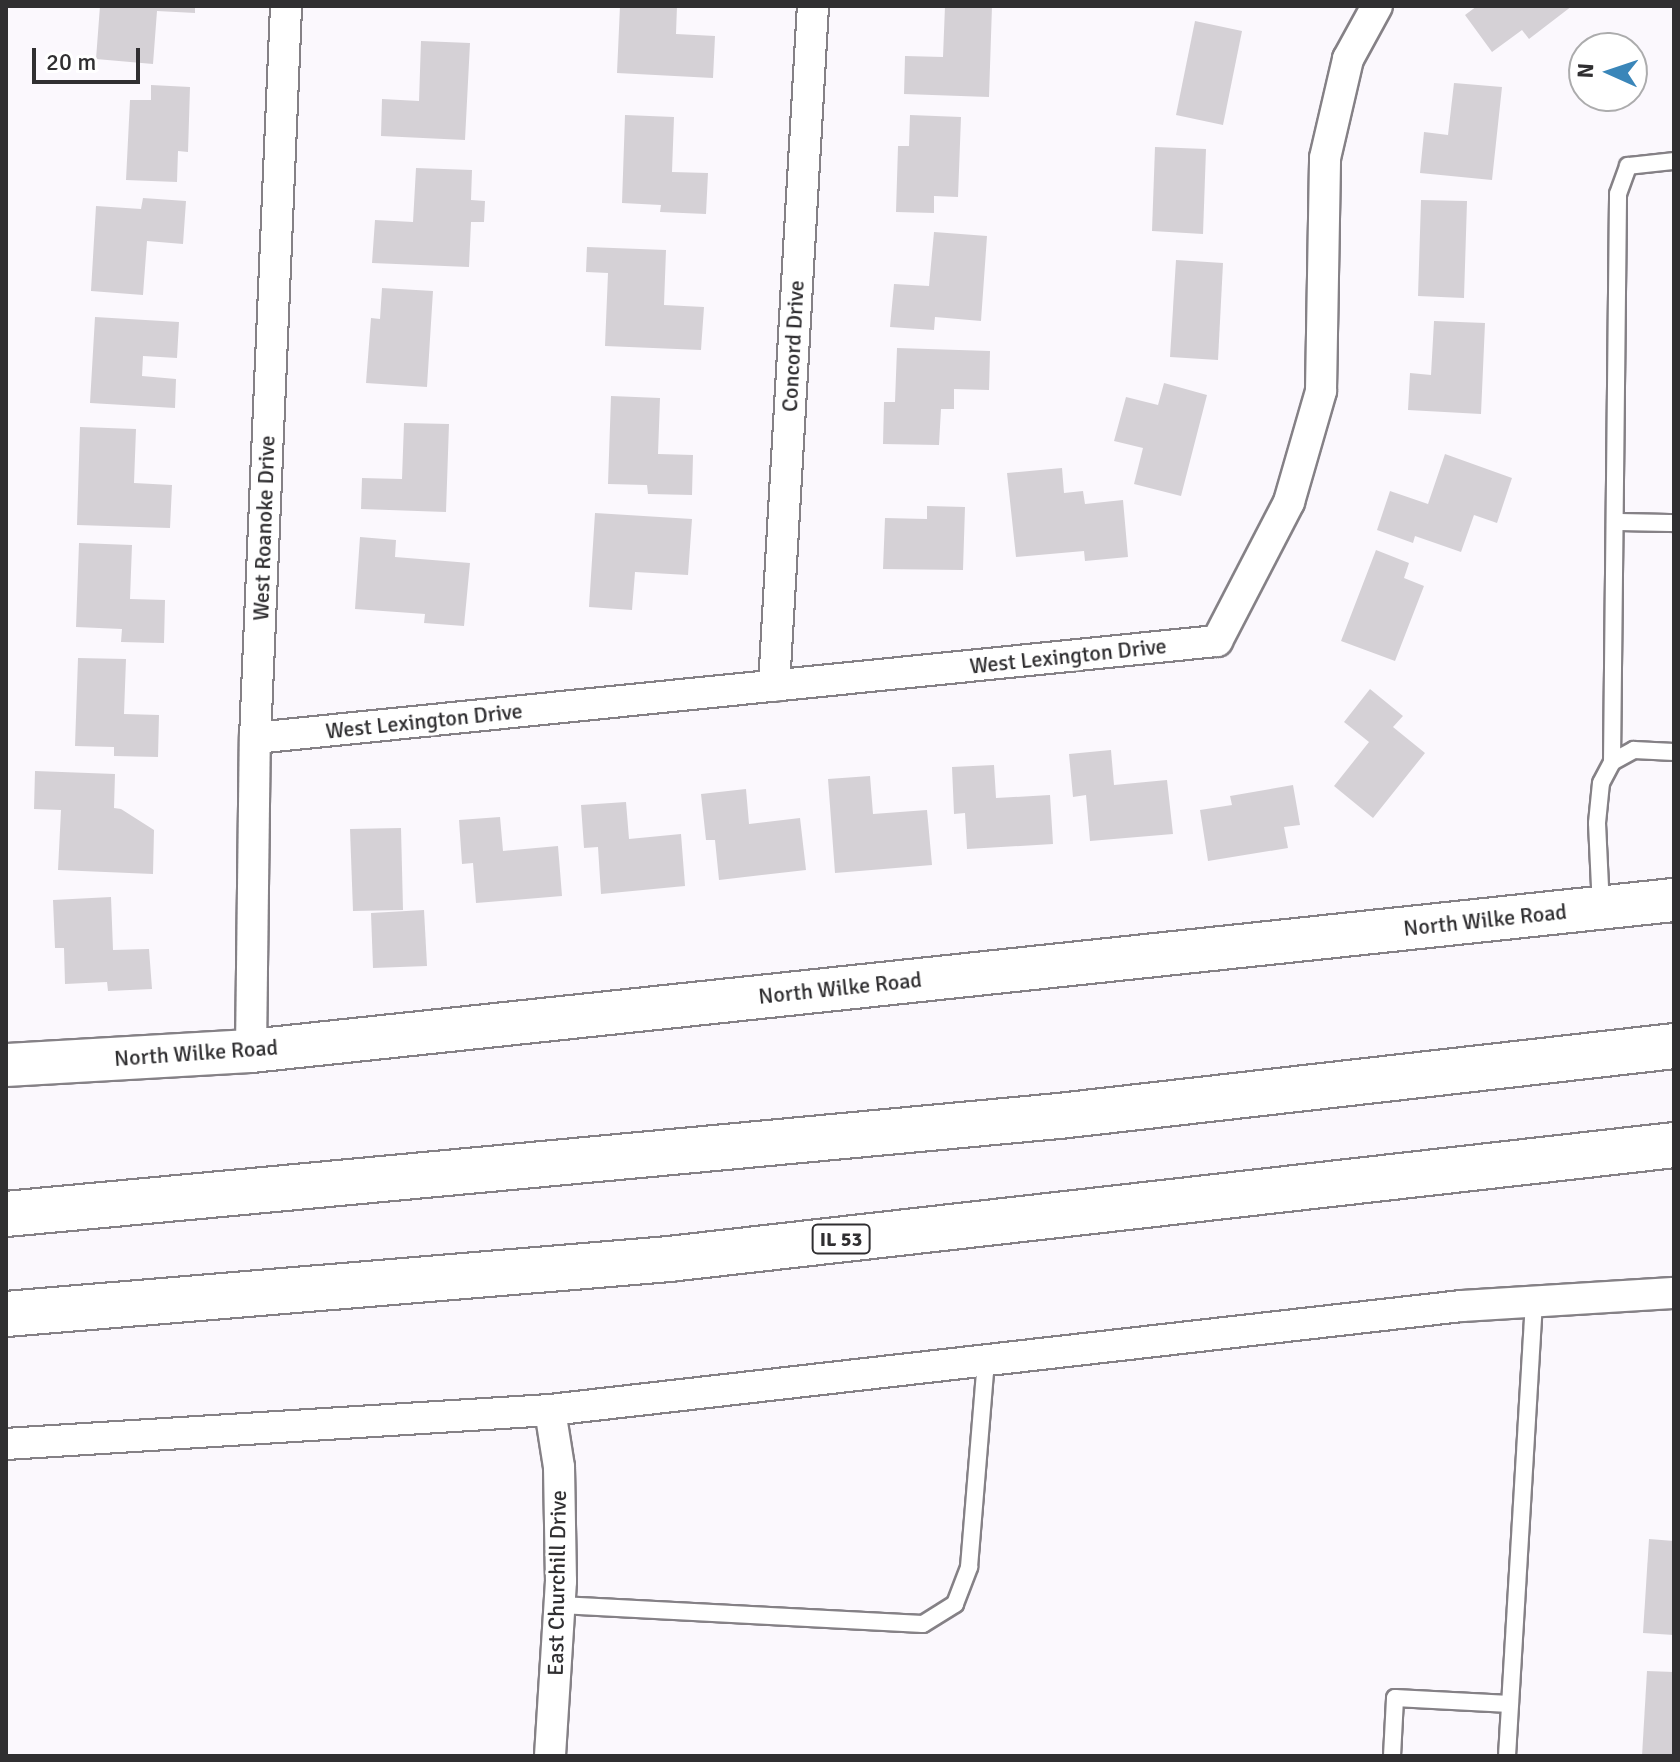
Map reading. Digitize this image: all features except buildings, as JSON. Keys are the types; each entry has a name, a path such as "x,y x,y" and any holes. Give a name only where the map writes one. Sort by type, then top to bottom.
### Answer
{"highway":[{"path":"6,1214 1059,1116 1674,1046"},
{"name":"IL 53","path":"6,1314 669,1259 1674,1145"}],"street":[{"name":"West Roanoke Drive","path":"251,1051 255,738 286,6"},
{"name":"Concord Drive","path":"774,686 813,6"},
{"name":"West Lexington Drive","path":"255,738 1217,641 1289,502 1321,391 1325,158 1348,59 1377,6"},
{"name":"North Wilke Road","path":"6,1065 251,1051 1674,900"},
{"path":"6,1444 550,1410 1461,1306 1674,1293"},
{"name":"East Churchill Drive","path":"550,1410 559,1467 560,1605 550,1756"}],"lane":[{"path":"1601,908 1597,823 1601,783 1612,762 1618,194 1628,166 1674,161"},
{"path":"1615,522 1674,523"},
{"path":"1612,762 1634,750 1674,752"},
{"path":"1507,1756 1534,1301"},
{"path":"560,1605 923,1624 955,1604 969,1567 986,1360"},
{"path":"1392,1756 1395,1698 1510,1704"}]}
